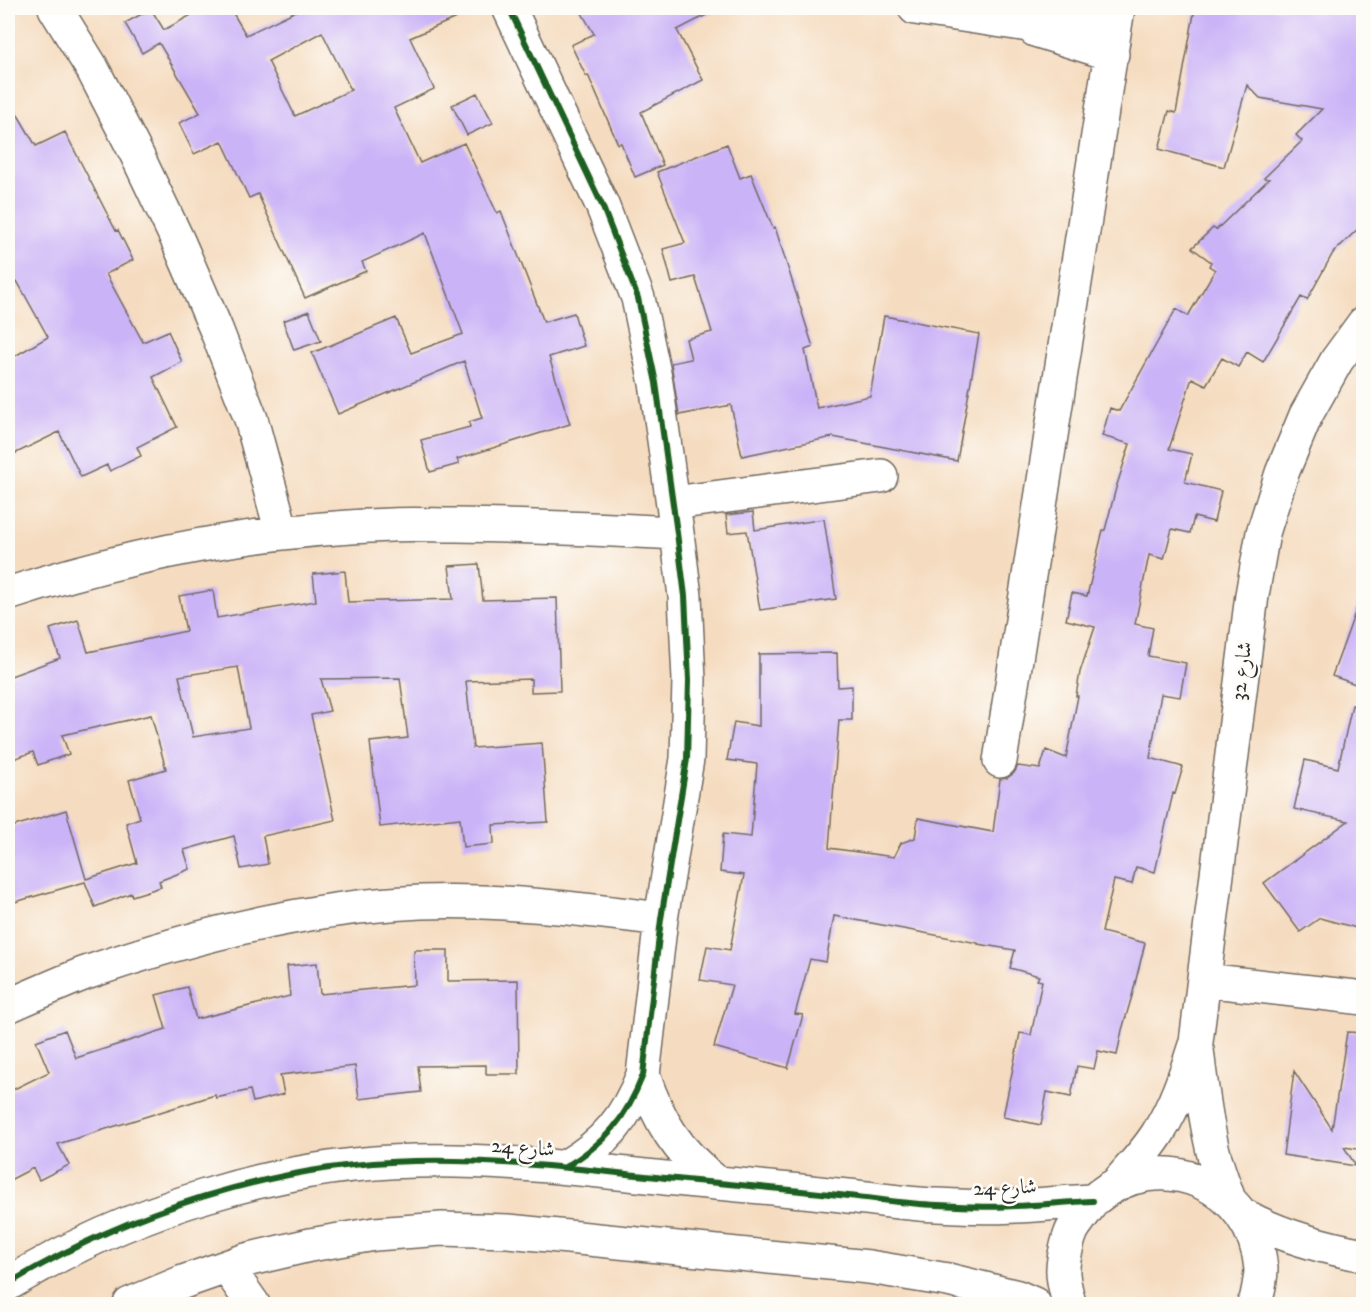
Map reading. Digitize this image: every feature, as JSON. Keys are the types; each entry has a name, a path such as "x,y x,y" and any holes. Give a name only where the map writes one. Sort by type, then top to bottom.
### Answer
{"street":[{"path":"55,8 92,68 178,241 216,329 250,419 282,533"},
{"path":"509,8 602,206 638,298 656,383 685,596 688,680 687,759 661,919 644,1075 626,1112 613,1128 599,1143 565,1167"},
{"path":"915,8 1022,24 1073,22 1118,9 1000,761"},
{"path":"1022,24 1046,34 1112,54"},
{"name":"شارع 32","path":"1197,1042 1252,595 1263,533 1282,473 1306,415 1337,360 1364,322"},
{"path":"8,594 54,579 129,560 205,544 282,533 403,525 527,526 675,518 881,476"},
{"path":"8,1006 81,975 158,949 314,913 422,902 476,902 531,904 661,919"},
{"path":"1204,980 1364,998"},
{"path":"1069,1305 1063,1269 1072,1231 1158,1134 1172,1108 1197,1042"},
{"path":"1197,1042 1201,1085 1214,1154 1236,1208 1256,1242 1261,1271 1254,1305"},
{"path":"644,1075 659,1116 670,1135 699,1169 717,1183"},
{"name":"شارع 24","path":"8,1284 87,1241 148,1215 212,1194 278,1177 345,1166 413,1161 481,1161 565,1167 934,1205 1014,1207 1105,1192 1140,1176 1164,1173 1187,1177 1210,1186 1236,1208"},
{"path":"1236,1208 1265,1228 1323,1246 1364,1255"},
{"path":"130,1305 183,1282 246,1260 310,1245 375,1234 442,1229 508,1231 869,1267 987,1289 1018,1297 1034,1305"},
{"path":"227,1267 253,1305"}],"building":[{"path":"204,8 230,8 246,35 302,8 479,8 410,38 434,89 394,108 420,163 464,143 497,213 501,211 544,322 574,313 584,346 549,357 570,424 457,459 459,464 430,472 421,440 470,427 469,422 482,418 464,361 338,414 312,353 396,318 411,353 463,334 425,233 362,262 366,271 305,298 258,194 249,198 222,141 194,154 179,123 200,113 159,43 142,53 125,23 151,9 164,30","holes":["322,32 351,90 295,116 268,61"]},
{"path":"579,8 720,8 677,30 703,80 641,112 663,165 635,177 621,143 618,144 588,75 586,76 571,45 594,34"},
{"path":"1195,8 1364,8 1364,223 1333,253 1307,300 1301,297 1263,362 1247,352 1238,367 1222,358 1206,385 1192,378 1169,449 1192,454 1185,482 1221,491 1214,522 1194,517 1190,533 1172,529 1164,559 1149,555 1135,624 1153,628 1148,656 1186,663 1180,697 1161,694 1150,758 1183,767 1175,794 1173,793 1155,872 1136,867 1132,884 1114,880 1102,932 1145,943 1117,1055 1098,1051 1094,1069 1077,1066 1071,1097 1047,1092 1041,1125 1003,1117 1020,1033 1031,1035 1042,981 1037,980 1039,976 1010,968 1015,950 834,916 826,962 810,959 795,1014 803,1015 788,1068 714,1047 732,985 700,980 707,946 730,950 744,875 720,872 723,834 751,837 757,764 727,760 734,722 759,726 759,654 837,653 838,687 852,686 852,720 839,720 829,848 894,857 901,843 915,838 918,818 993,832 1000,779 1007,778 1014,773 1018,766 1040,769 1046,750 1066,758 1078,696 1076,696 1080,672 1095,627 1066,620 1072,593 1087,596 1103,530 1105,530 1130,444 1102,436 1110,408 1119,411 1176,309 1188,316 1215,270 1209,266 1211,262 1192,248 1213,228 1216,230 1269,179 1264,178 1302,141 1296,135 1322,109 1260,98 1247,85 1224,167 1159,149 1169,111 1176,113"},
{"path":"477,93 493,123 467,135 452,105"},
{"path":"8,98 36,146 65,132 133,260 106,274 143,342 168,331 182,362 153,377 177,427 137,447 141,456 110,471 107,465 81,477 59,432 8,457 8,360 48,337 17,281 8,286"},
{"path":"727,144 740,178 751,174 773,228 775,227 813,347 805,350 817,408 870,396 884,316 979,334 957,461 833,437 742,456 731,405 679,415 671,363 691,359 686,339 712,332 695,277 672,283 663,249 685,243 657,172"},
{"path":"309,311 321,341 294,350 283,321"},
{"path":"753,512 755,530 824,519 836,599 760,610 747,531 728,533 726,515"},
{"path":"479,564 483,600 557,598 560,691 531,692 531,679 466,681 473,748 542,743 548,822 493,825 494,844 463,847 460,818 380,827 370,742 408,738 400,678 321,679 330,711 311,715 335,820 263,836 268,864 241,869 234,836 184,850 190,869 159,881 161,887 132,896 131,893 95,907 85,882 8,904 8,828 66,810 86,879 137,863 126,823 140,818 129,780 166,769 151,715 62,735 69,754 38,765 33,752 8,761 8,677 60,658 50,629 78,620 88,652 186,631 179,596 213,590 217,618 316,601 313,574 345,571 348,602 453,599 449,566","holes":["238,667 249,728 193,737 179,676"]},
{"path":"1360,599 1364,600 1364,687 1332,676"},
{"path":"1352,705 1364,706 1364,930 1320,918 1300,932 1264,883 1348,821 1294,809 1305,760 1338,768"},
{"path":"414,950 448,950 448,981 518,980 519,1074 486,1074 486,1065 418,1066 421,1092 359,1099 355,1066 280,1075 284,1094 253,1102 250,1090 216,1098 215,1095 58,1144 69,1165 39,1180 33,1168 8,1181 8,1092 49,1072 36,1041 65,1030 76,1058 166,1029 156,995 187,987 196,1019 290,996 287,966 317,963 320,994 415,985"},
{"path":"1347,1032 1364,1033 1364,1150 1344,1147 1356,1166 1283,1155 1294,1071 1332,1129"}],"cycle path":[{"path":"509,8 602,205 638,298 656,383 685,596 689,680 687,759 661,919 643,1075 622,1117 613,1128 592,1149 565,1167"},
{"path":"8,1284 54,1258 152,1214 256,1182 309,1171 362,1164 415,1161 509,1163 904,1203 976,1207 1093,1201"}]}
